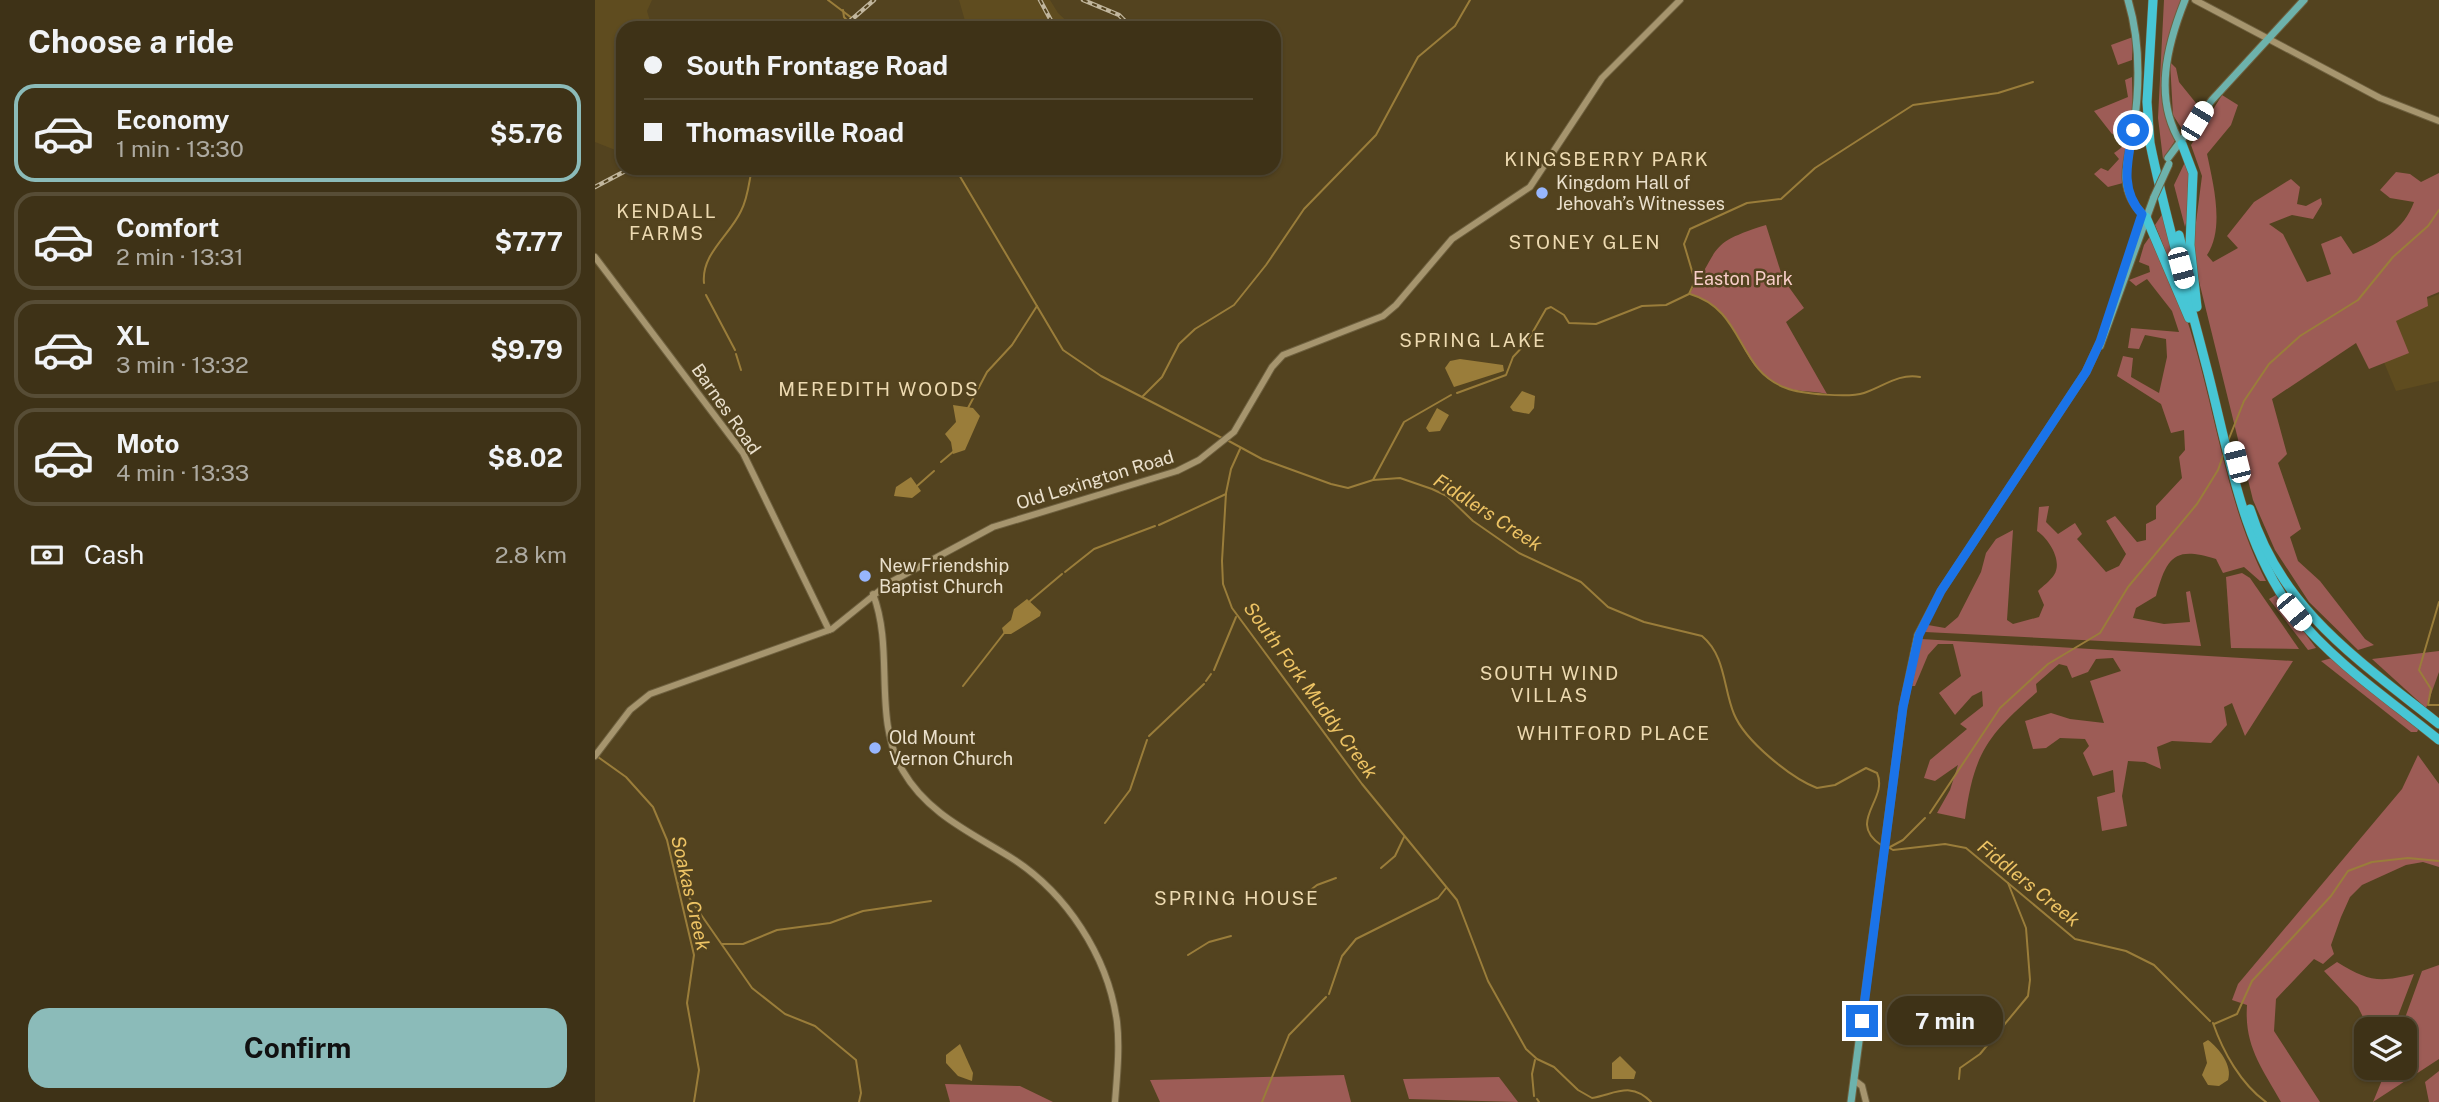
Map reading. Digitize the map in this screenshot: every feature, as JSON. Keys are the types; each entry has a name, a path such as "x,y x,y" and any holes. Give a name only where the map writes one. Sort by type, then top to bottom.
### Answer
{"highway":[{"path":"2153,0 2147,102 2150,143 2248,523 2280,592 2327,649 2439,740"},
{"path":"2159,0 2153,89 2154,133 2245,493 2270,558 2313,620 2347,651 2437,722"},
{"path":"2180,142 2193,173 2190,245 2197,307"},
{"path":"2144,216 2152,228 2208,372"},
{"path":"2140,232 2145,227 2152,228"}],"main road":[{"path":"2128,0 2136,29 2137,51 2135,116 2126,179 2131,199 2144,216"},
{"path":"2180,142 2174,132 2166,102 2167,51 2185,0"},
{"path":"1851,1102 1903,707 1919,635 1941,591 2089,364 2100,342 2153,194 2186,131 2266,38 2304,0"},
{"path":"2180,142 2204,109"},
{"path":"2174,132 2186,131"},
{"path":"2128,263 2144,216"}],"street":[{"name":"Old Lexington Road","path":"595,756 630,710 649,694 829,630 853,615 873,594 889,583 993,527 1177,471 1219,447 1246,416 1272,367 1283,355 1383,316 1396,305 1452,239 1530,187 1602,78 1680,0"},
{"path":"2195,0 2380,98 2439,121"},
{"name":"Barnes Road","path":"595,257 737,444 829,630"},
{"path":"873,594 880,612 888,731 898,763 910,783 937,811 1028,870 1072,913 1104,977 1114,1009 1118,1036 1115,1102"},
{"path":"1854,1080 1862,1086 1866,1102"}],"shaded area":[{"path":"595,0 652,0 647,11 650,21 616,21 616,150 595,142"},
{"path":"959,0 1050,0 1067,21 965,21"},
{"path":"2439,294 2439,381 2396,391 2368,324"},
{"path":"1460,359 1503,365 1504,371 1454,387 1445,368 1450,361"},
{"path":"1522,391 1535,396 1534,408 1529,414 1513,411 1510,407"},
{"path":"953,405 973,408 980,416 965,450 953,454 951,442 945,434 956,422"},
{"path":"1437,408 1449,415 1440,431 1429,432 1426,428"},
{"path":"911,477 921,491 912,498 894,496 896,487"},
{"path":"1027,599 1041,612 1040,616 1011,634 1004,634 1002,628 1011,620 1014,609"},
{"path":"2208,1040 2220,1052 2229,1069 2228,1080 2219,1086 2208,1085 2202,1075 2207,1063 2203,1043"},
{"path":"960,1044 973,1073 972,1081 958,1076 946,1063 946,1055"},
{"path":"1620,1056 1636,1072 1634,1079 1612,1079 1612,1063"}],"green space":[{"path":"2164,0 2181,0 2170,34 2163,70 2164,106 2176,139 2163,159 2158,118"},
{"path":"2133,37 2132,60 2118,65 2111,45"},
{"path":"2170,62 2176,68 2179,82 2200,108 2182,129 2173,115"},
{"path":"2132,77 2133,114 2123,183 2108,187 2094,174 2101,168 2108,171 2119,159 2114,153 2124,143 2125,134 2124,130 2112,134 2094,111 2128,97 2125,80"},
{"path":"2222,95 2238,105 2231,125 2207,154 2216,205 2215,232 2207,255 2213,262 2238,248 2227,236 2254,202 2291,179 2300,187 2297,204 2306,206 2321,198 2322,204 2313,219 2292,215 2269,224 2283,234 2307,282 2331,274 2321,244 2341,236 2353,254 2390,234 2410,212 2414,202 2390,198 2380,190 2396,172 2410,174 2421,182 2439,173 2439,292 2427,297 2428,306 2396,321 2409,353 2369,369 2356,343 2272,399 2287,454 2278,463 2301,529 2290,537 2298,561 2320,581 2365,639 2374,645 2358,650 2309,602 2275,550 2253,500 2192,253 2202,176 2191,145"},
{"path":"2186,160 2191,184 2185,227 2174,185"},
{"path":"2163,213 2178,272 2174,272 2155,225"},
{"name":"Easton Park","path":"1766,225 1783,279 1804,308 1786,322 1827,394 1790,389 1765,376 1754,364 1721,313 1708,302 1689,294 1717,249 1733,237"},
{"path":"2151,235 2190,329 2231,489 2252,551 2266,581 2260,581 2244,567 2223,573 2216,559 2202,555 2182,554 2169,563 2156,596 2136,608 2133,618 2164,624 2190,622 2186,592 2190,591 2201,646 1925,632 1928,625 1945,628 1958,617 1981,572 1986,553 1996,539 2013,530 2007,620 2013,624 2039,617 2044,605 2038,591 2054,575 2057,563 2050,545 2037,531 2039,507 2049,506 2046,522 2058,534 2075,523 2082,534 2077,539 2106,572 2119,566 2126,554 2106,521 2115,516 2137,542 2146,540 2146,524 2156,519 2156,506 2182,478 2179,457 2185,450 2184,430 2171,433 2161,404 2117,376 2123,356 2133,358 2131,377 2159,393 2167,357 2166,339 2145,335 2139,349 2128,348 2131,328 2179,332 2172,311 2147,279 2136,286 2129,280 2150,272 2149,266 2139,262 2144,245"},
{"path":"2242,573 2250,578 2299,649 2231,648 2226,577"},
{"path":"2276,595 2316,648 2308,650 2269,599"},
{"path":"1921,639 2293,661 2245,736 2232,703 2224,707 2227,725 2211,743 2172,741 2157,747 2161,769 2145,762 2128,761 2122,796 2127,826 2102,831 2097,797 2115,792 2113,770 2093,776 2083,753 2089,746 2085,739 2060,738 2046,748 2033,749 2025,721 2051,713 2070,719 2104,723 2090,681 2121,671 2113,658 2096,659 2088,672 2072,678 2067,666 2059,664 2036,684 2037,692 2006,721 1986,746 1973,777 1965,819 1937,813 1950,790 1958,765 1935,781 1924,778 1930,760 1967,729 1960,724 1983,706 1982,691 1972,696 1955,715 1939,693 1961,676 1953,644 1938,644 1928,655 1915,686 1912,686"},
{"path":"2439,651 2439,672 2426,708 2372,659"},
{"path":"2332,658 2419,728 2417,732 2411,732 2321,661"},
{"path":"2418,755 2439,784 2439,867 2423,862 2406,865 2362,885 2350,897 2341,917 2331,945 2334,954 2323,964 2314,959 2276,999 2274,1031 2320,1102 2281,1102 2251,1045 2247,1005 2232,1000 2238,984 2402,789"},
{"path":"2337,962 2365,977 2391,979 2414,974 2398,1017 2363,1017 2358,1007 2324,971"},
{"path":"2439,965 2439,1059 2417,1073 2417,1017 2405,1017 2422,971"},
{"path":"2439,1071 2439,1102 2429,1102 2425,1082"},
{"path":"1344,1075 1351,1102 1160,1102 1150,1080"},
{"path":"1499,1077 1518,1102 1409,1099 1403,1079"},
{"path":"2382,1080 2407,1080 2373,1102"},
{"path":"945,1084 1020,1086 1053,1102 950,1102"}],"waterway":[{"name":"South Fork Muddy Creek","path":"828,0 856,21"},
{"path":"1143,396 1162,377 1179,344 1195,329 1234,305 1266,265 1304,209 1376,135 1418,57 1455,26 1470,0"},
{"path":"843,10 848,21"},
{"path":"1457,393 1506,375 1513,357 1527,342 1546,309 1551,307 1564,315 1569,323 1596,324 1642,306 1666,305 1689,294 1695,281 1684,244 1690,229 1747,203 1781,199 1815,168 1913,105 1998,93 2033,82"},
{"path":"704,283 704,273 711,254 743,206 751,175"},
{"name":"South Fork Muddy Creek","path":"959,175 1063,350 1101,376 1222,438"},
{"path":"2228,441 2244,401 2269,364 2300,336 2358,300 2393,257 2428,226 2439,210"},
{"path":"1690,294 1708,302 1721,313 1758,368 1786,388 1825,395 1848,395 1864,393 1905,377 1920,377"},
{"path":"706,295 735,350"},
{"path":"968,408 987,372 1012,345 1037,306"},
{"path":"736,354 741,370"},
{"path":"1373,480 1404,422 1451,395"},
{"name":"Fiddlers Creek","path":"1227,440 1262,459 1331,484 1348,488 1373,480 1400,478 1432,489 1447,496 1473,521 1519,553 1581,582 1608,607 1644,622 1702,636 1716,653 1730,704 1740,725 1758,747 1782,767 1817,788 1835,785 1866,768 1877,773 1878,792 1867,827 1871,836 1881,845"},
{"name":"South Fork Muddy Creek","path":"1240,449 1231,469 1226,493 1222,561 1223,584 1232,608 1362,784 1457,900 1488,981 1526,1049 1537,1059 1554,1067 1578,1090 1592,1098 1630,1090 1651,1102"},
{"path":"941,462 954,451"},
{"path":"1930,813 2000,708 2048,664 2100,633 2128,587 2197,504 2218,470 2224,453"},
{"path":"917,486 934,471"},
{"path":"1159,525 1226,494"},
{"path":"1065,572 1094,549 1155,526"},
{"path":"1030,601 1062,574"},
{"path":"2439,602 2419,670 2431,689 2428,705 2439,705"},
{"path":"1214,670 1236,617"},
{"path":"963,686 1005,632"},
{"path":"1206,681 1211,674"},
{"path":"1149,736 1204,684"},
{"path":"1105,823 1130,790 1147,740"},
{"name":"Soakas Creek","path":"598,757 626,777 653,807 667,840 694,955 687,1003 699,1070 694,1102"},
{"path":"1890,847 1903,840 1925,818"},
{"path":"1381,868 1395,856 1404,837"},
{"name":"Fiddlers Creek","path":"1888,847 1893,850 1945,844 1966,848 2075,939 2126,951 2154,965 2210,1021"},
{"path":"2214,1024 2237,1014 2252,981 2331,896 2348,871 2372,862 2408,858 2439,861"},
{"path":"1294,903 1317,885 1336,878"},
{"path":"679,883 752,988 785,1014 815,1026 856,1060 861,1093 859,1102"},
{"path":"1959,1079 1960,1068 1980,1054 2028,996 2030,980 2026,928 2008,883"},
{"path":"1329,994 1342,956 1356,939 1438,898 1446,888"},
{"path":"722,944 743,944 777,930 830,923 863,911 931,901"},
{"path":"1188,955 1209,942 1231,936"},
{"path":"1262,1102 1289,1035 1326,997"},
{"name":"Fiddlers Creek","path":"2213,1023 2234,1067 2266,1102"},
{"path":"1534,1096 1532,1074 1535,1060"}],"railway":[{"path":"850,21 874,0"},
{"path":"1040,0 1051,21"},
{"path":"1083,0 1119,15 1125,21"},
{"path":"595,187 618,175"}],"place":[{"name":"Kingdom Hall of Jehovah’s Witnesses","path":"1542,193"},
{"name":"New Friendship Baptist Church","path":"865,576"},
{"name":"Old Mount Vernon Church","path":"875,748"}],"district":[{"name":"KINGSBERRY PARK","path":"1607,159"},
{"name":"KENDALL FARMS","path":"667,222"},
{"name":"STONEY GLEN","path":"1585,242"},
{"name":"SPRING LAKE","path":"1473,340"},
{"name":"MEREDITH WOODS","path":"879,389"},
{"name":"SOUTH WIND VILLAS","path":"1550,684"},
{"name":"WHITFORD PLACE","path":"1614,733"},
{"name":"SPRING HOUSE","path":"1237,898"}],"route":[{"path":"1862,1021 1911,661 1929,611 2086,372 2100,342 2142,214 2131,199 2127,182 2133,130"}]}
